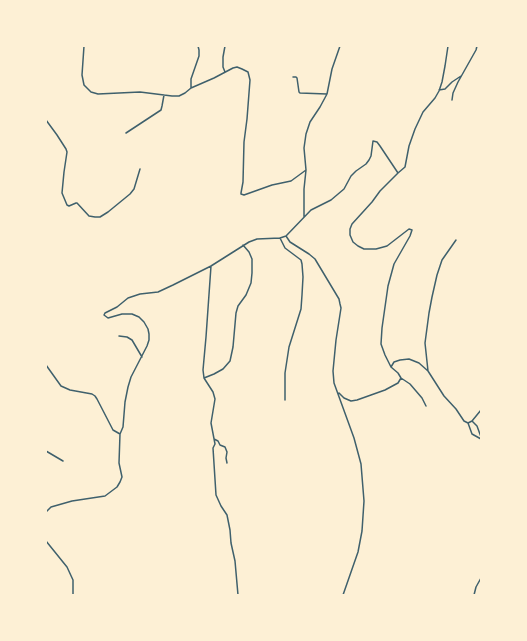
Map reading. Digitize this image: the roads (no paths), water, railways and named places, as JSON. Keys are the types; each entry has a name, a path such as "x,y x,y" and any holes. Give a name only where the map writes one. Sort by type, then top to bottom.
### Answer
{"street":[{"path":"84,46 82,75 84,85 91,92 98,94 140,92 179,96 191,88 233,68 237,67 248,72 250,80 241,194 244,195 272,185 292,181 306,170"},
{"path":"191,88 191,79 200,56 198,46"},
{"path":"225,46 223,57 225,72"},
{"path":"304,217 306,170 304,148 306,134 310,122 327,94 332,69 340,46"},
{"path":"426,406 414,388 401,378 391,367 385,355 382,344 382,328 388,286 394,264 412,230 409,229 387,246 364,249 353,242 350,235 350,229 352,224 380,192 405,167 409,146 415,129 423,112 439,91 446,66 448,46"},
{"path":"452,100 453,93 477,46"},
{"path":"439,91 445,89 462,75"},
{"path":"293,77 297,78 300,93 327,94"},
{"path":"126,133 161,110 164,95"},
{"path":"46,120 67,152 62,193 67,205 76,203 89,216 100,216 108,212 134,190 140,169"},
{"path":"46,512 50,507 72,501 105,496 117,486 122,477 119,463 120,434 123,427 125,402 131,377 149,340 148,329 139,317 132,314 122,314 108,318 104,315 105,313 117,307 128,298 140,294 158,292 173,285 211,266 243,245 257,238 280,238 286,236 311,210 331,200 344,189 352,176 369,160 373,141 377,142 398,173"},
{"path":"286,236 290,242 315,259 339,299 341,308 333,371 334,383 354,438 361,464 364,501 362,531 358,552 343,595"},
{"path":"280,238 285,248 301,260 303,277 301,309 289,347 285,373 285,400"},
{"path":"428,371 425,342 428,313 442,260 456,240"},
{"path":"204,378 223,369 230,361 233,347 236,313 238,306 246,295 251,283 252,259 249,252 243,245"},
{"path":"211,266 203,370 204,378 213,392 215,399 211,423 215,444 213,448 216,495 227,515 238,595"},
{"path":"119,336 127,337 132,340 142,357"},
{"path":"391,367 394,362 400,360 409,359 419,363 428,371 444,396 456,409 464,421 468,423 472,434 481,438"},
{"path":"46,365 61,386 70,390 92,394 95,396 114,430 120,434"},
{"path":"337,391 344,398 351,401 357,400 391,387 398,383 401,378"},
{"path":"468,423 472,421 481,410"},
{"path":"472,421 477,426 481,438"},
{"path":"214,439 218,441 220,445 225,447 227,452 227,463"},
{"path":"46,451 63,461"},
{"path":"46,541 67,567 73,580 72,595"},
{"path":"474,595 481,578"}]}
